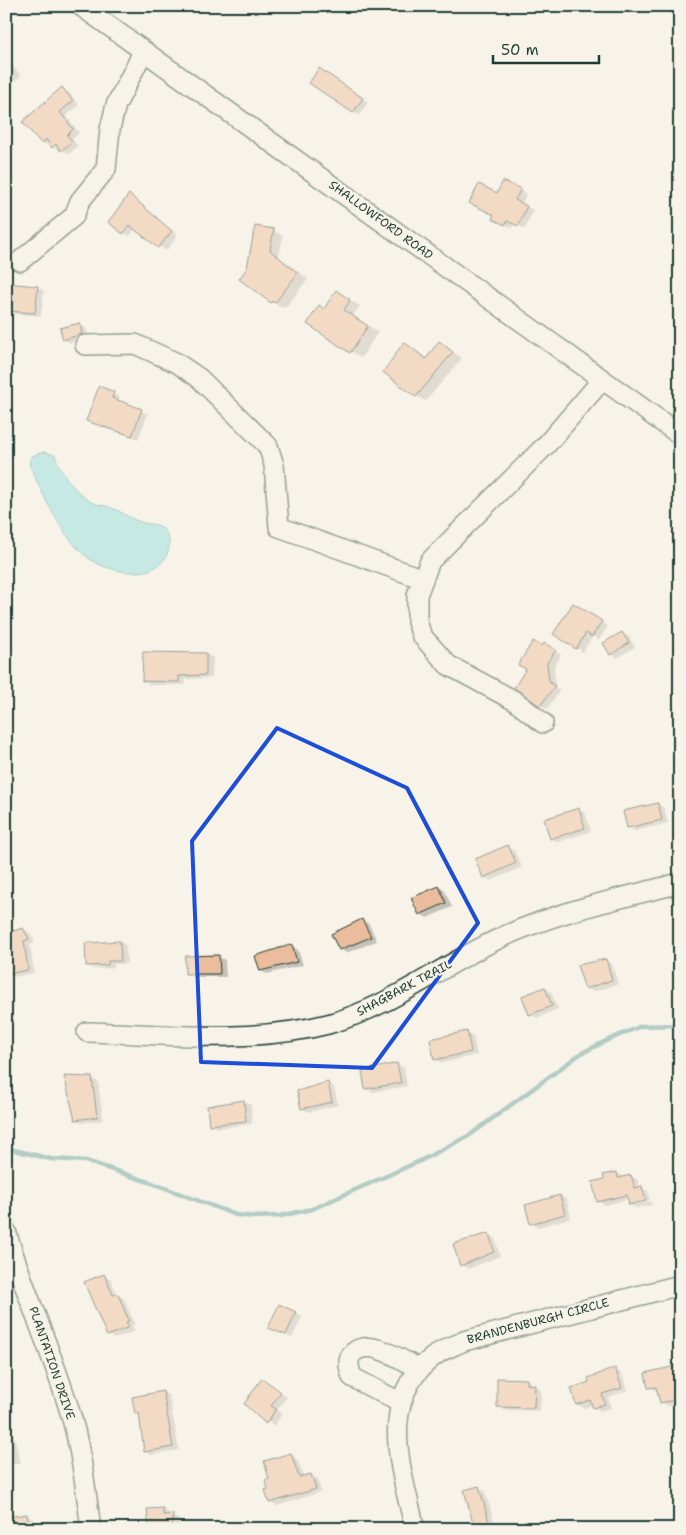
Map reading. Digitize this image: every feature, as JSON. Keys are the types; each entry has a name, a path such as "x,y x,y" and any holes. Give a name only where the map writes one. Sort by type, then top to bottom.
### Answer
{"street":[{"name":"SHALLOWFORD ROAD","path":"81,6 680,435"},
{"path":"20,261 74,216 80,201 106,169 110,129 116,105 143,52"},
{"path":"85,344 135,344 177,363 200,378 268,446 274,465 279,527 423,579"},
{"path":"543,723 515,701 448,665 422,636 417,622 417,595 430,561 547,444 602,380"},
{"name":"SHAGBARK TRAIL","path":"87,1032 248,1036 289,1032 328,1024 380,1004 462,958 536,923 573,910 680,883"},
{"name":"PLANTATION DRIVE","path":"6,1231 73,1420 84,1476 91,1529"},
{"name":"BRANDENBURGH CIRCLE","path":"415,1529 397,1446 396,1426 401,1403 420,1369 440,1352 464,1341 680,1285"},
{"path":"401,1403 352,1377 348,1364 351,1354 361,1347 371,1346 420,1369"}],"highlighted area":[{"path":"277,728 407,788 478,923 372,1068 201,1062 192,841"}],"water":[{"path":"44,452 55,455 60,468 69,481 91,502 107,506 140,522 157,525 162,528 167,536 169,548 165,558 159,565 142,572 122,571 103,566 90,559 78,549 58,522 29,464 31,456"}],"building":[{"path":"319,68 363,98 353,113 309,83"},
{"path":"62,87 73,101 60,112 73,129 67,135 72,141 61,151 56,144 52,148 46,139 42,144 22,122"},
{"path":"503,181 521,189 515,200 527,206 518,226 507,221 505,225 492,219 494,215 469,203 479,184 497,193"},
{"path":"129,194 172,231 158,248 129,225 123,234 108,222"},
{"path":"255,226 274,229 270,250 298,273 275,303 272,301 271,303 239,279 247,268"},
{"path":"6,283 38,286 35,313 6,311"},
{"path":"336,290 350,300 344,310 368,326 350,353 307,324 319,305 324,309"},
{"path":"80,323 82,334 63,340 60,328"},
{"path":"439,341 453,352 416,397 383,372 404,342 426,359"},
{"path":"99,386 114,392 112,398 142,409 132,436 86,421"},
{"path":"573,603 602,621 592,637 586,633 576,649 553,634"},
{"path":"622,632 629,643 610,655 603,643"},
{"path":"533,641 542,646 544,643 556,650 547,663 549,682 555,686 540,706 514,688 526,669 518,665"},
{"path":"143,652 206,653 206,675 179,676 179,682 142,681"},
{"path":"658,803 662,820 627,828 623,811"},
{"path":"579,808 585,828 550,839 544,819"},
{"path":"508,845 516,863 483,878 475,859"},
{"path":"439,886 446,903 419,915 411,898"},
{"path":"362,919 371,937 339,950 331,934"},
{"path":"23,928 29,939 24,941 28,970 6,974 6,933"},
{"path":"120,941 121,961 108,961 108,965 86,966 85,943"},
{"path":"292,944 297,962 260,971 255,956"},
{"path":"219,955 220,974 185,974 185,956"},
{"path":"606,959 612,980 585,989 577,965"},
{"path":"545,987 552,1006 529,1015 522,996"},
{"path":"467,1031 471,1052 434,1060 430,1039"},
{"path":"397,1063 401,1083 365,1089 362,1071"},
{"path":"64,1076 92,1077 97,1117 75,1120"},
{"path":"328,1082 332,1102 301,1109 297,1091"},
{"path":"244,1100 246,1121 209,1125 207,1106"},
{"path":"617,1172 618,1178 631,1175 635,1188 642,1186 646,1201 629,1205 627,1195 597,1202 592,1182 604,1179 603,1175"},
{"path":"560,1195 565,1214 530,1224 525,1205"},
{"path":"489,1233 494,1252 460,1266 453,1244"},
{"path":"104,1274 113,1295 118,1294 129,1321 126,1322 129,1327 107,1336 84,1282"},
{"path":"279,1304 296,1312 286,1335 268,1328"},
{"path":"680,1365 680,1399 660,1403 656,1387 648,1388 645,1373"},
{"path":"615,1368 622,1388 602,1394 605,1404 593,1408 590,1400 576,1405 571,1388 589,1382 588,1378"},
{"path":"262,1378 281,1392 271,1406 276,1409 266,1424 244,1404"},
{"path":"497,1378 527,1379 527,1384 535,1385 534,1408 497,1407"},
{"path":"163,1391 173,1447 144,1452 139,1413 135,1414 132,1397"},
{"path":"291,1453 299,1477 311,1474 316,1489 269,1503 265,1490 268,1489 265,1480 269,1479 264,1461"},
{"path":"479,1486 489,1522 474,1526 464,1490"},
{"path":"163,1508 163,1515 173,1514 172,1529 149,1529 147,1509"},
{"path":"27,1514 29,1529 8,1529 6,1517"}],"waterway":[{"path":"6,1148 51,1159 86,1161 152,1183 236,1215 255,1217 280,1216 312,1209 420,1161 470,1135 580,1054 606,1041 641,1026 680,1025"}]}
